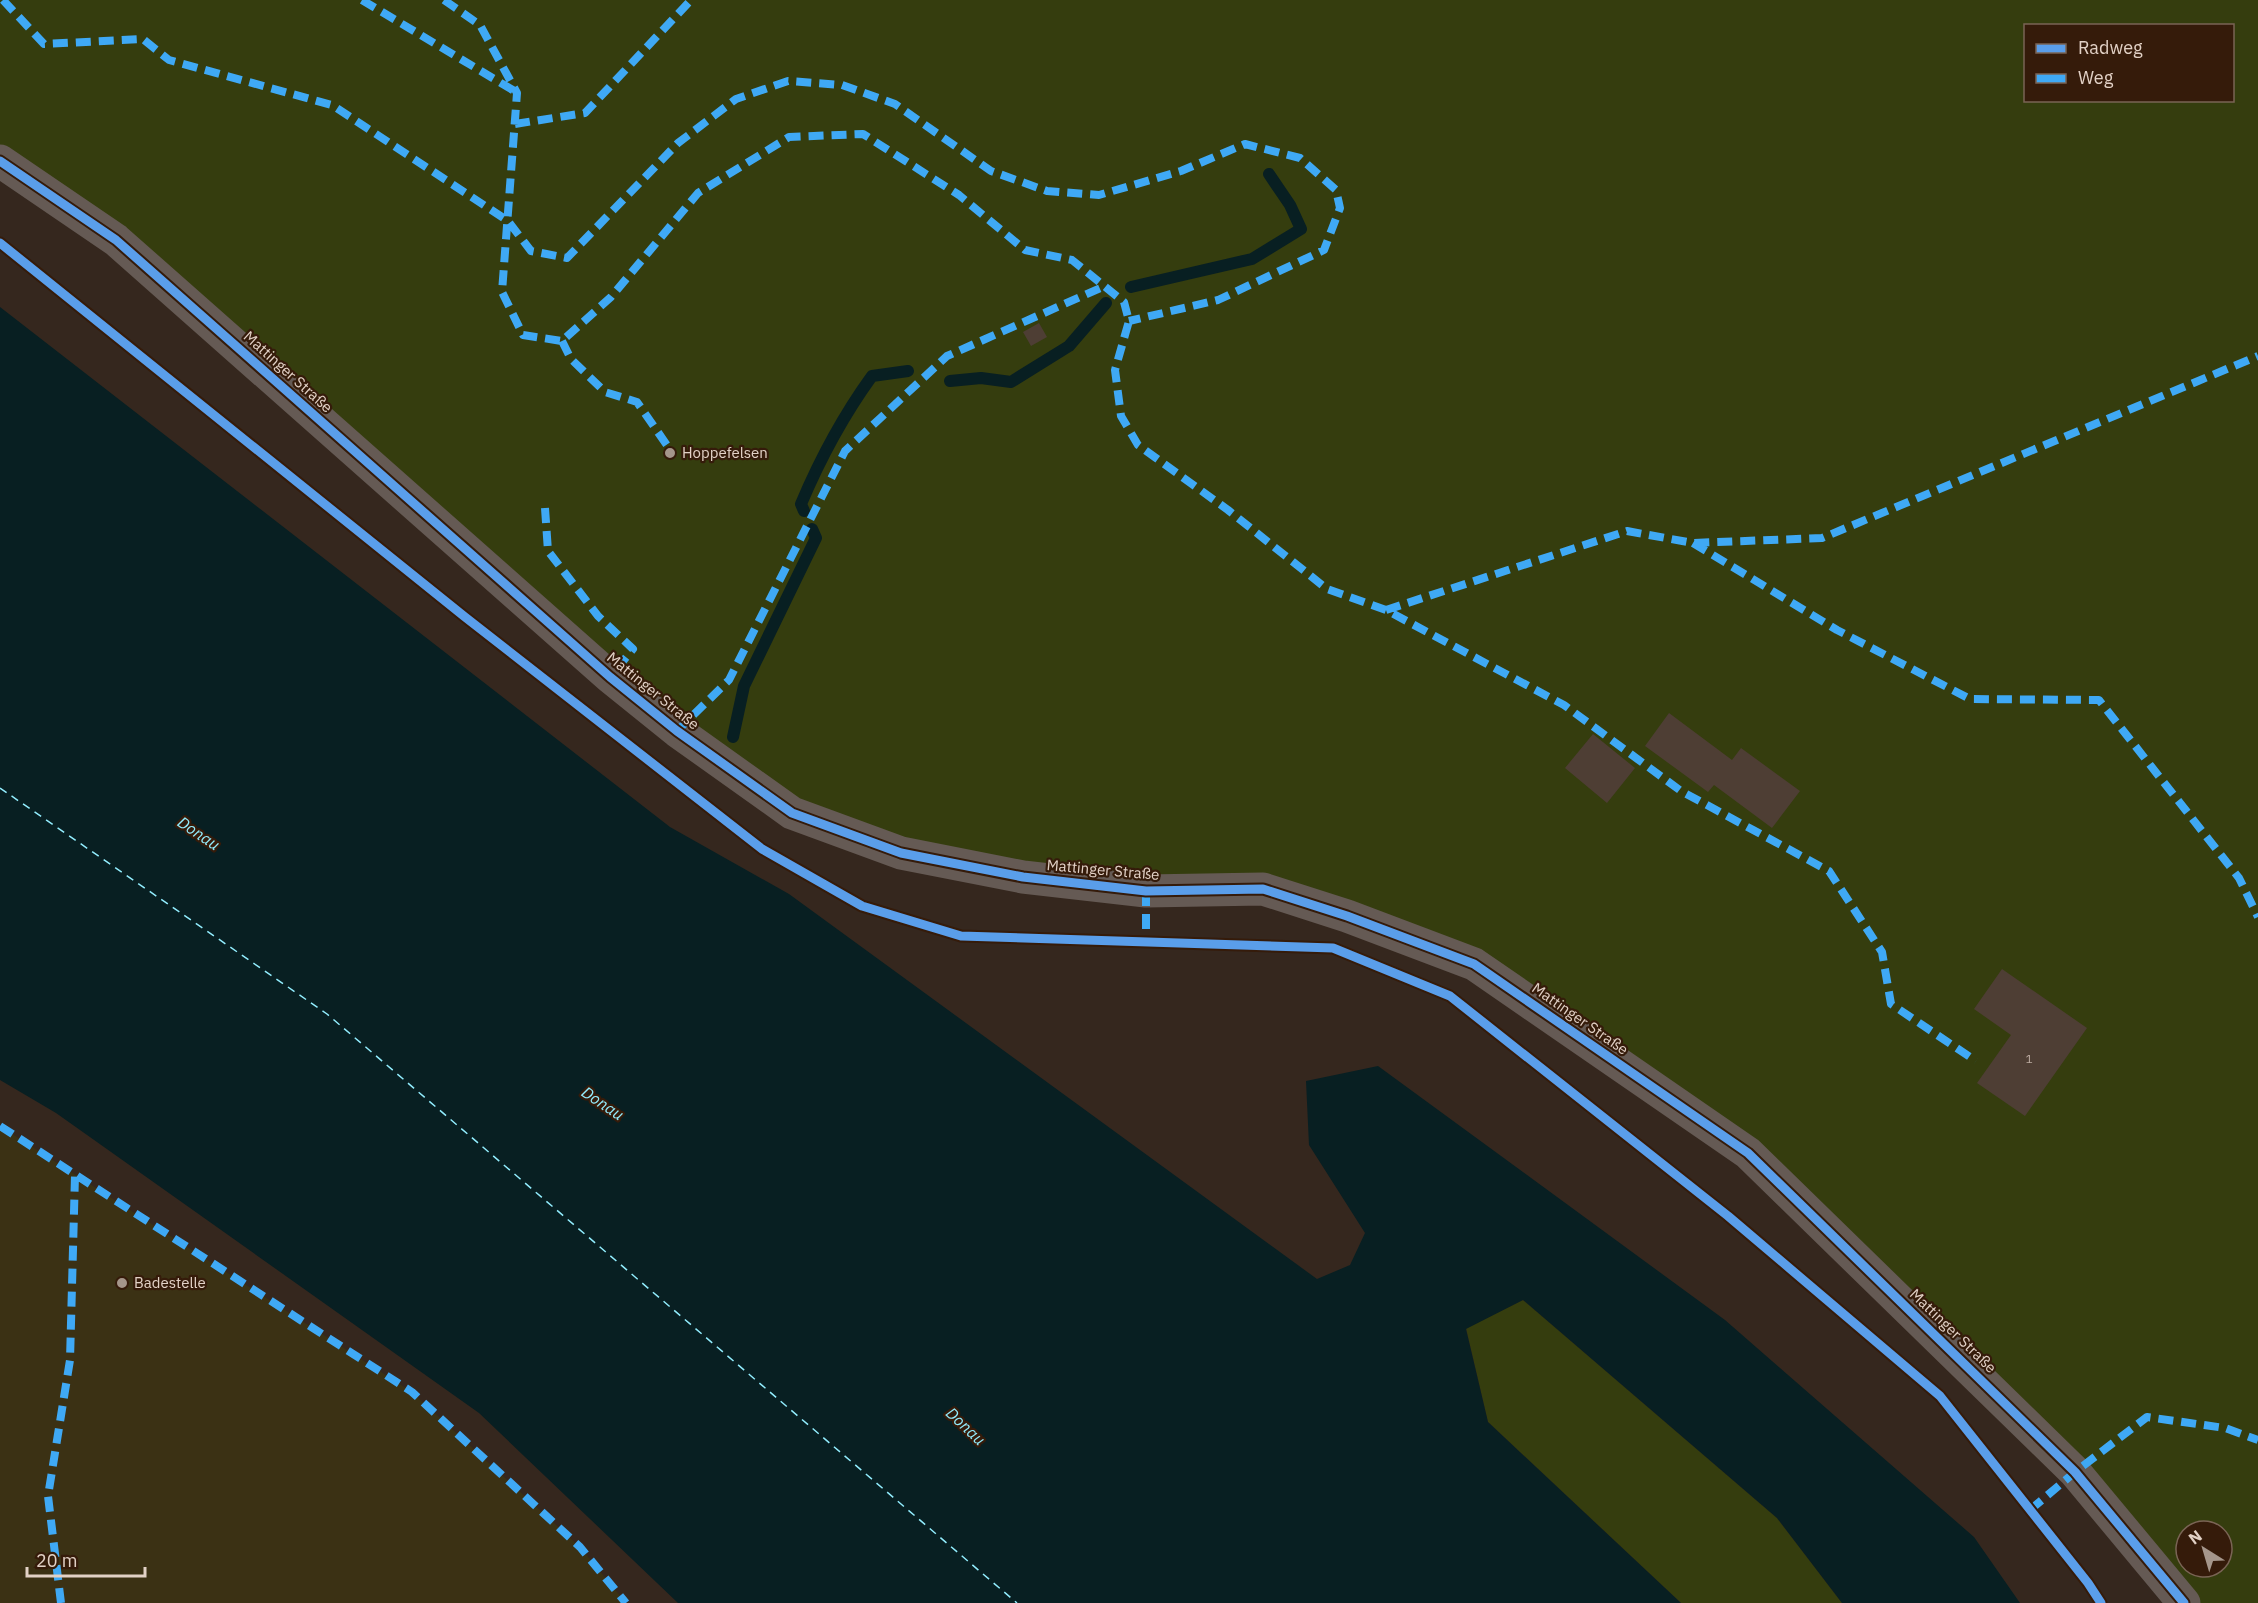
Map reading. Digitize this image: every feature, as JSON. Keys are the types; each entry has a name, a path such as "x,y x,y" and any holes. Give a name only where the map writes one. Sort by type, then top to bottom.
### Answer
{"street":[{"name":"Mattinger Straße","path":"0,161 116,240 610,677 678,731 792,813 901,853 1023,877 1146,891 1263,889 1347,916 1474,964 1749,1153 2075,1472 2184,1603"}],"green space":[{"path":"0,0 2258,0 2258,1603 2184,1603 1749,1153 1474,964 1347,916 1146,891 792,813 0,161"},
{"path":"1523,1300 1777,1518 1842,1603 1681,1603 1488,1422 1466,1328"}],"sand":[{"name":"Badestelle","path":"0,1126 412,1392 580,1547 626,1603 0,1603"}],"water":[{"name":"Donau","path":"0,307 670,827 789,894 1317,1279 1350,1265 1365,1233 1309,1145 1306,1081 1378,1066 1725,1320 1974,1537 2020,1603 1842,1603 1777,1518 1523,1300 1466,1329 1488,1422 1681,1603 678,1603 479,1413 56,1113 0,1080"}],"building":[{"path":"1039,323 1047,337 1031,346 1023,332"},
{"path":"1669,713 1732,760 1741,748 1800,791 1772,828 1714,785 1708,792 1645,746"},
{"path":"1593,734 1635,768 1607,803 1565,768"},
{"path":"2002,969 2087,1028 2025,1116 1977,1083 2011,1035 1974,1009"}],"waterway":[{"path":"1131,287 1252,259 1301,229 1290,205 1269,174"},
{"path":"950,381 981,378 1011,382 1069,346 1106,303"},
{"path":"804,511 801,504 824,454 872,376 908,371"},
{"path":"733,737 744,686 816,538 812,529"}],"ferry route":[{"path":"0,788 327,1014 1017,1603"}],"marked path":[{"path":"3,0 44,44 143,39 169,60 332,105 508,221 531,251 567,258 678,143 736,99 788,81 842,85 895,104 991,171 1047,191 1099,195 1181,171 1245,144 1300,158 1336,190 1340,208 1324,250 1218,300 1129,321"},
{"path":"362,0 516,92"},
{"path":"444,0 480,25 517,93 502,292 523,335 562,341 611,297 698,193 789,137 863,134 959,195 1025,250 1072,260 1124,302 1129,321 1115,370 1121,416 1138,445 1228,510 1327,589 1386,610 1564,705 1681,791 1829,871 1882,952 1891,1004 1976,1061"},
{"path":"515,124 585,113 691,0"},
{"path":"677,731 729,680 845,451 947,356 1105,286"},
{"path":"562,341 571,359 605,392 637,402 671,451"},
{"path":"1386,610 1627,531 1693,543 1822,538 2258,356"},
{"path":"545,508 548,551 598,616 633,649 610,677"},
{"path":"1693,543 1837,630 1970,699 2099,700 2239,878 2258,917"},
{"path":"1146,891 1146,940"},
{"path":"0,1126 412,1392 580,1547 626,1603"},
{"path":"61,1603 48,1496 70,1360 75,1175"},
{"path":"2030,1510 2147,1417 2225,1428 2258,1440"}],"cycle path":[{"path":"0,161 116,240 610,677 677,731 792,813 901,853 1023,877 1146,891 1263,889 1347,916 1474,964 1748,1153 2075,1472 2184,1603"},
{"path":"0,243 465,617 762,849 862,906 961,936 1333,948 1450,996 1728,1216 1940,1396 2088,1583 2101,1603"}],"place":[{"name":"Hoppefelsen","path":"670,453"},
{"name":"Badestelle","path":"122,1283"}]}
